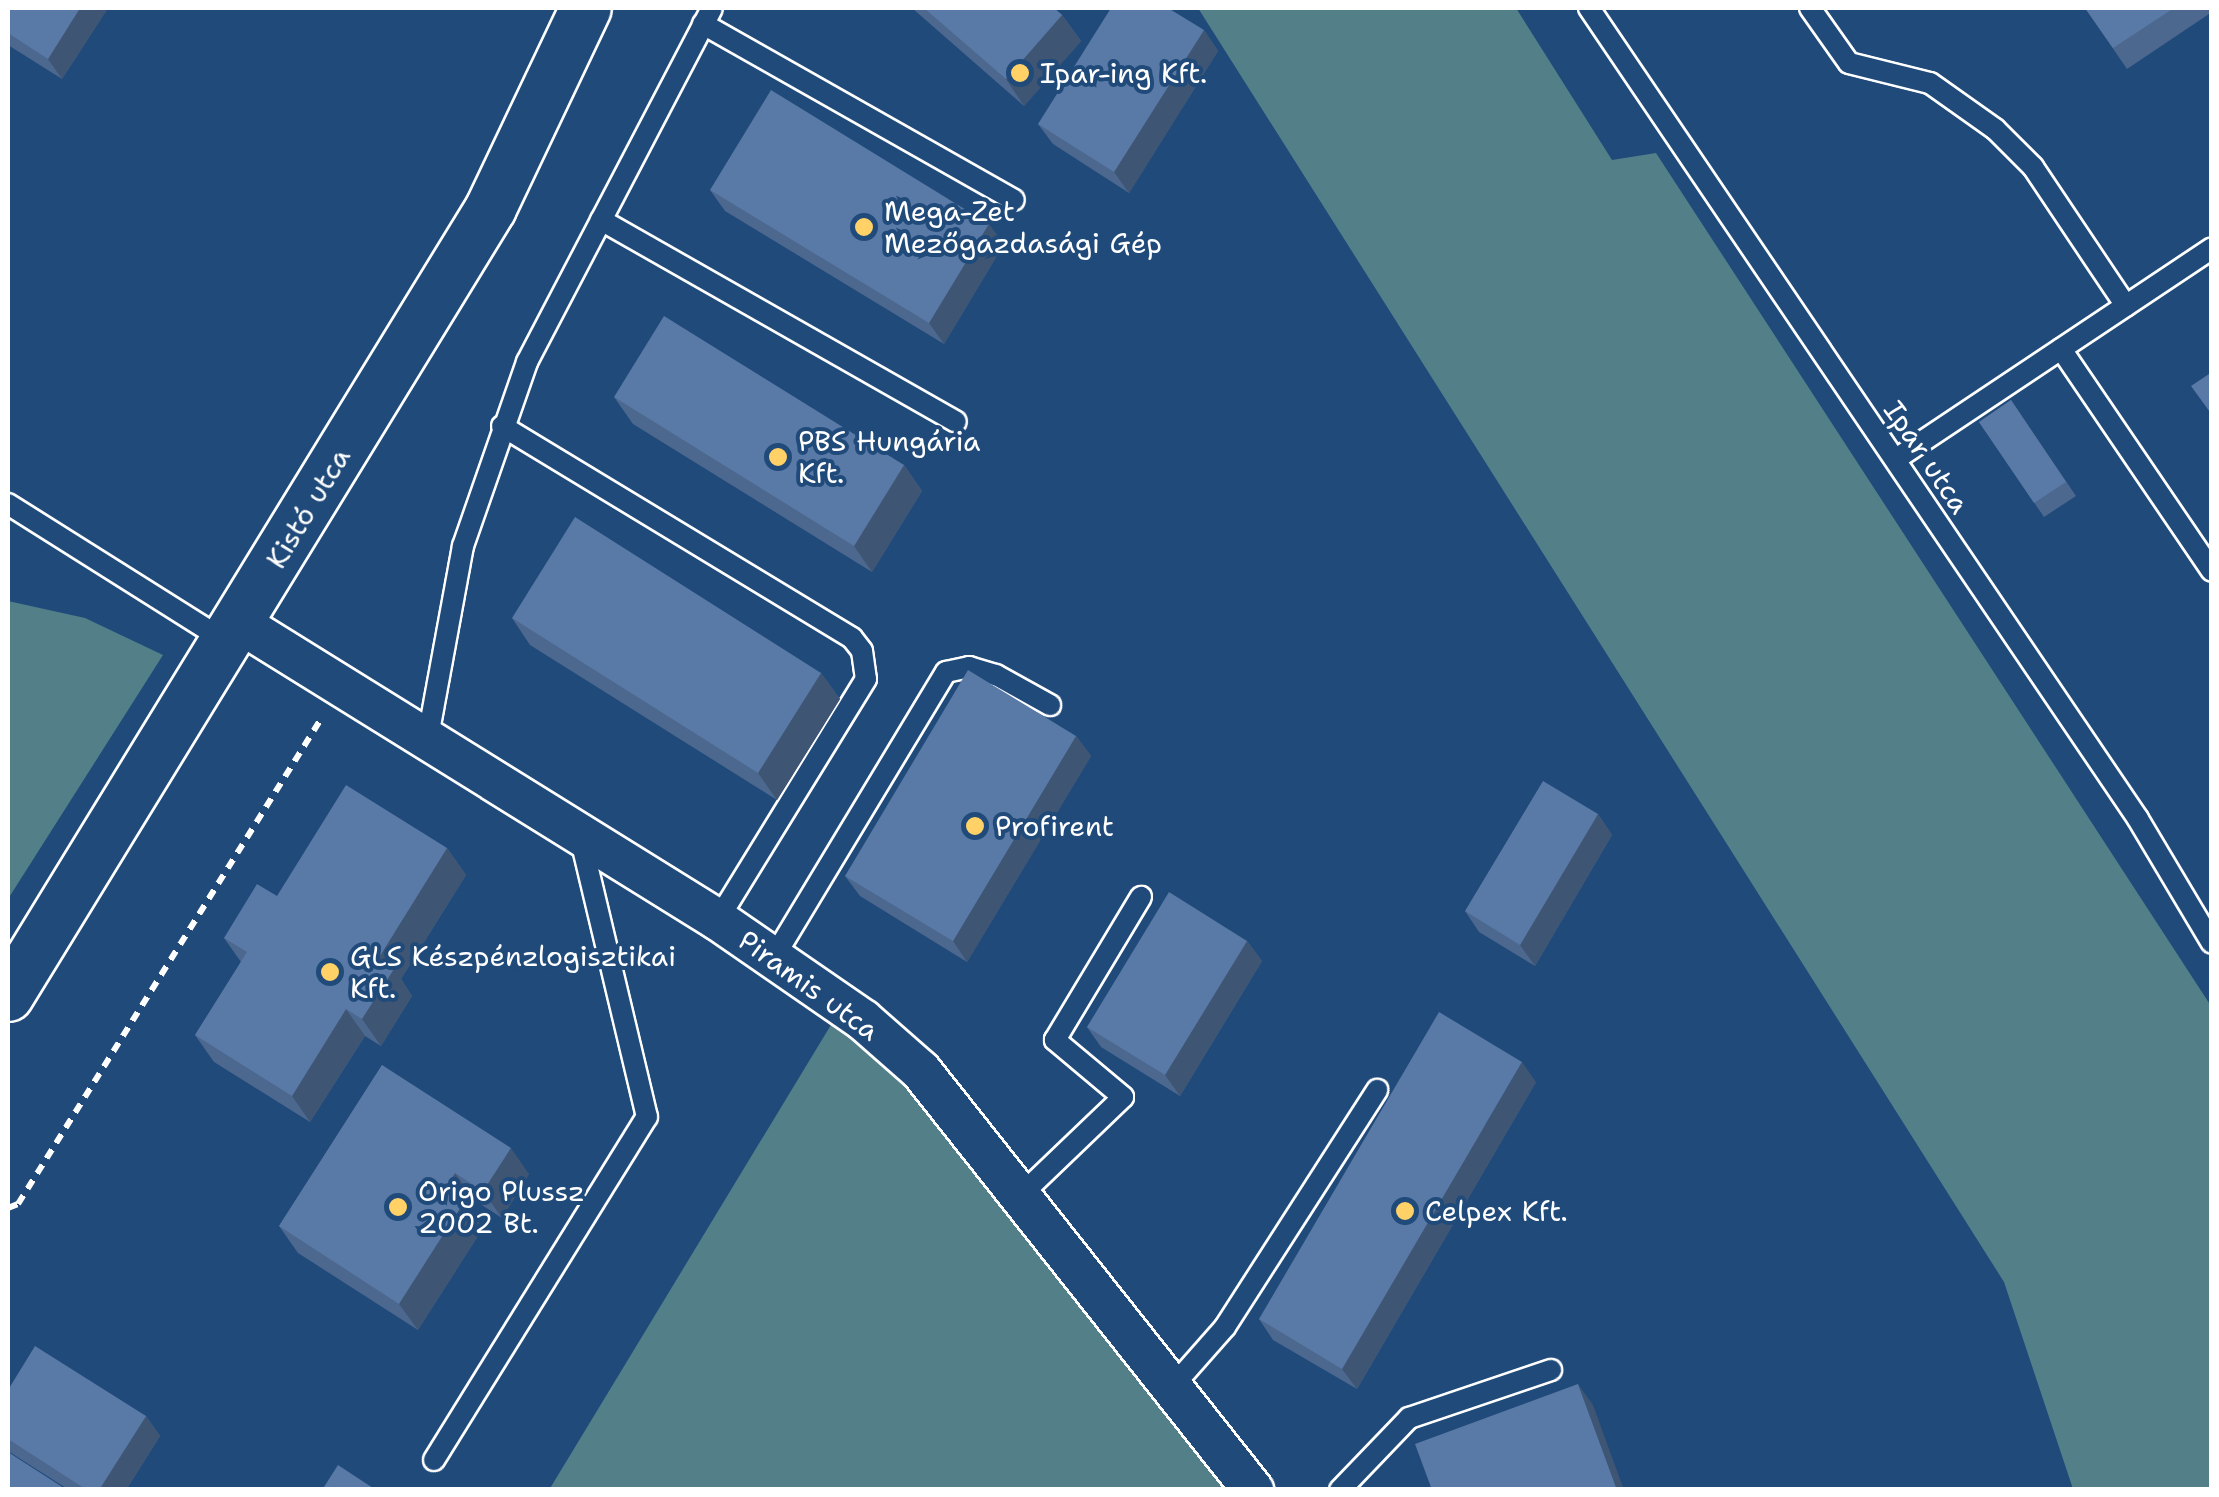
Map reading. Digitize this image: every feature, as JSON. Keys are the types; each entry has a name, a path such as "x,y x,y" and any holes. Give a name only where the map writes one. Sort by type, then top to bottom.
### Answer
{"street":[{"name":"Kistó utca","path":"8,996 491,208 586,8"},
{"name":"Piramis utca","path":"232,632 341,688 718,920 774,957 921,1071 1253,1490"}],"lane":[{"name":"Ipar utca","path":"1589,8 2138,819 2212,943"},
{"path":"1810,8 1848,63 1930,83 1995,129 2033,167 2126,306"},
{"path":"428,742 463,546 526,362 707,16 1014,200"},
{"path":"600,220 956,422"},
{"path":"1896,459 2212,248"},
{"path":"2061,349 2212,571"},
{"path":"502,426 852,638 862,651 866,679 718,920"},
{"path":"8,504 232,632"},
{"path":"774,957 946,672 969,667 996,674 1050,706"},
{"path":"434,1460 647,1117 580,834"},
{"path":"1022,1194 1123,1097 1056,1040 1141,897"},
{"path":"1172,1386 1225,1326 1377,1090"},
{"path":"1340,1490 1409,1418 1551,1370"}],"path":[{"path":"8,1208 18,1204 341,688"}],"green space":[{"path":"1198,8 1516,8 1612,160 1656,153 2211,1006 2211,1489 2073,1489 2004,1282"},
{"path":"8,601 85,618 163,655 8,899"},
{"path":"840,1010 861,1023 1247,1490 549,1490"}],"building":[{"path":"8,8 80,8 48,59 8,33"},
{"path":"924,8 1054,8 1062,15 1006,79"},
{"path":"1111,8 1168,8 1204,30 1114,172 1038,124"},
{"path":"2085,8 2174,8 2113,48"},
{"name":"Mega-Zet Mezőgazdasági Gép","path":"771,90 989,224 929,323 710,190"},
{"name":"PBS Hungária Kft.","path":"664,316 904,465 854,546 614,397"},
{"path":"2212,372 2212,415 2191,386"},
{"path":"2011,400 2066,482 2034,503 1979,422"},
{"path":"575,517 821,673 758,773 512,618"},
{"name":"Profirent","path":"968,670 1076,736 953,941 845,876"},
{"path":"1543,781 1598,814 1520,945 1465,911"},
{"name":"GLS Készpénzlogisztikai Kft.","path":"346,785 447,848 378,959 394,969 362,1019 346,1009 292,1096 195,1035 247,952 224,938 257,884 277,896"},
{"path":"1169,892 1247,941 1165,1075 1087,1027"},
{"name":"Celpex Kft.","path":"1439,1012 1522,1062 1342,1369 1259,1319"},
{"name":"Origo Plussz 2002 Bt.","path":"382,1065 511,1148 483,1191 455,1173 445,1189 464,1202 399,1304 279,1226"},
{"path":"35,1346 146,1416 99,1490 87,1490 8,1439 8,1390"},
{"path":"1578,1384 1617,1490 1432,1490 1415,1444"},
{"path":"8,1452 67,1490 8,1490"},
{"path":"338,1465 376,1490 322,1490"}],"place":[{"name":"Ipar-ing Kft.","path":"1020,73"},
{"name":"Mega-Zet Mezőgazdasági Gép","path":"864,227"},
{"name":"PBS Hungária Kft.","path":"778,457"},
{"name":"Profirent","path":"975,826"},
{"name":"GLS Készpénzlogisztikai Kft.","path":"330,972"},
{"name":"Origo Plussz 2002 Bt.","path":"398,1207"},
{"name":"Celpex Kft.","path":"1405,1211"}]}
